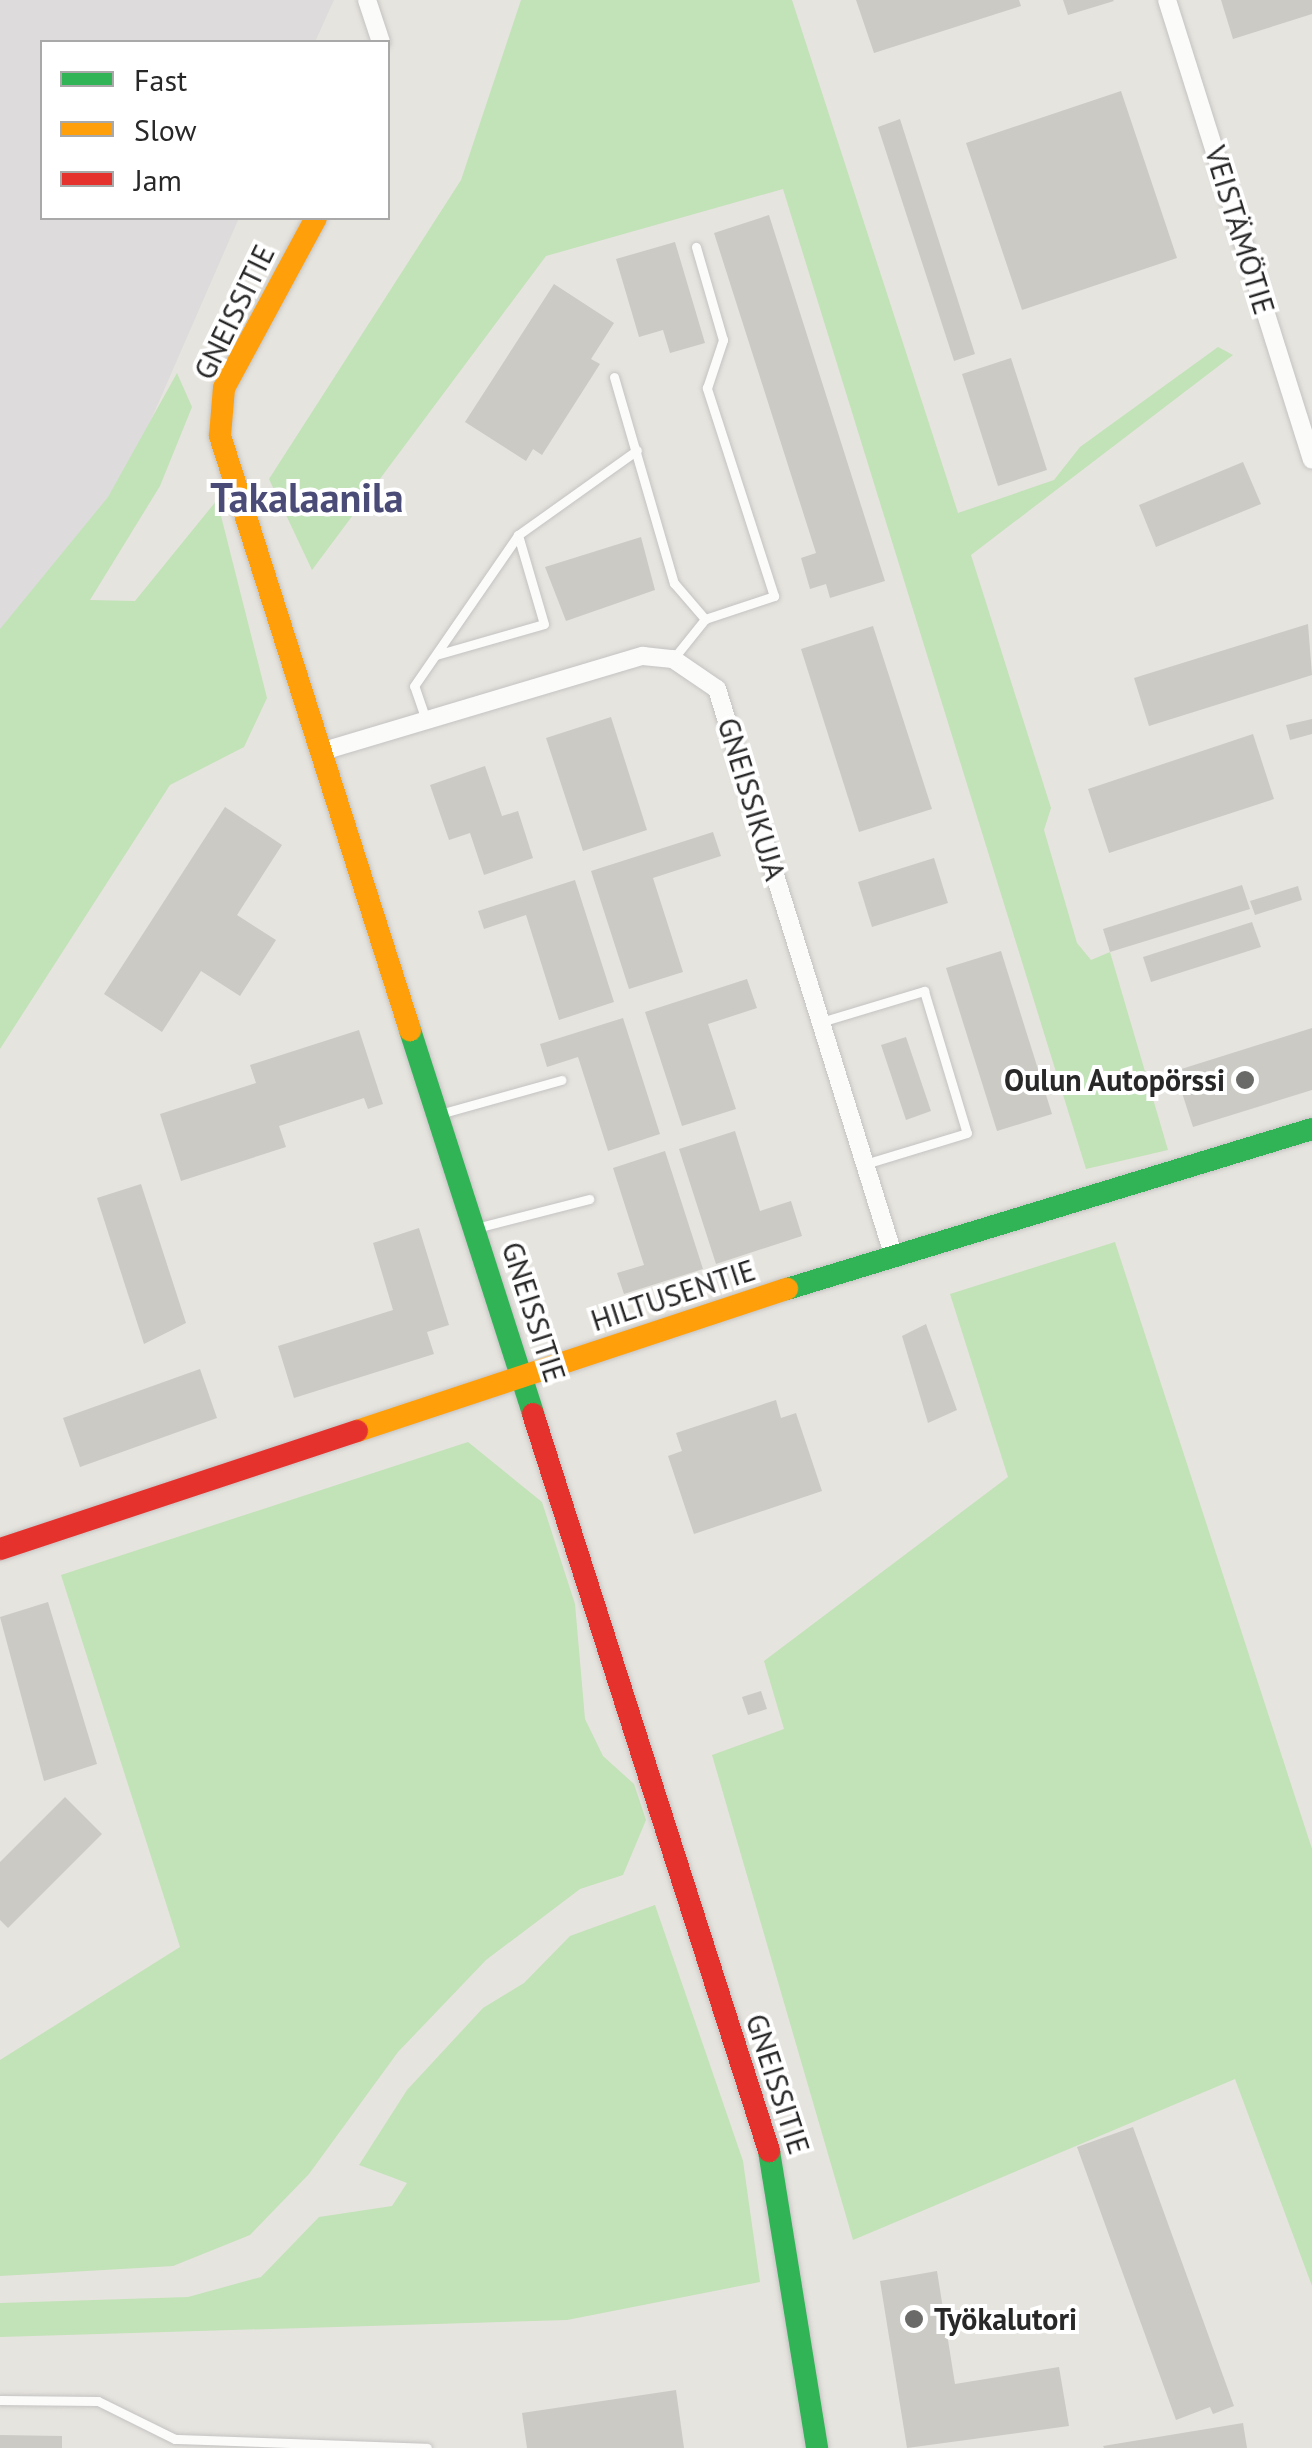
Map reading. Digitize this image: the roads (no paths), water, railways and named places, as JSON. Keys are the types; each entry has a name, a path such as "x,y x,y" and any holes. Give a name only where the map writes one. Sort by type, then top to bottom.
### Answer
{"street":[{"path":"367,0 380,40"},
{"name":"VEISTÄMÖTIE","path":"1167,0 1312,460"},
{"name":"GNEISSITIE","path":"315,220 224,388 220,436 776,2172 817,2448"},
{"path":"320,752 643,656 673,659"},
{"name":"GNEISSIKUJA","path":"673,659 717,689 893,1254"},
{"name":"HILTUSENTIE","path":"0,1549 893,1254 1312,1129"}],"lane":[{"path":"673,659 705,620 774,596 707,388 723,340 696,247"},
{"path":"614,377 674,583 705,620"},
{"path":"426,720 414,686 518,535 637,450"},
{"path":"436,654 544,624 518,535"},
{"path":"821,1022 924,991 966,1133 865,1164"},
{"path":"440,1114 561,1080"},
{"path":"476,1228 590,1199"},
{"path":"0,2400 98,2401 174,2439 427,2448"}],"place":[{"name":"Oulun Autopörssi","path":"1245,1080"},
{"name":"Työkalutori","path":"914,2319"}],"district":[{"name":"Takalaanila","path":"307,497"}]}
